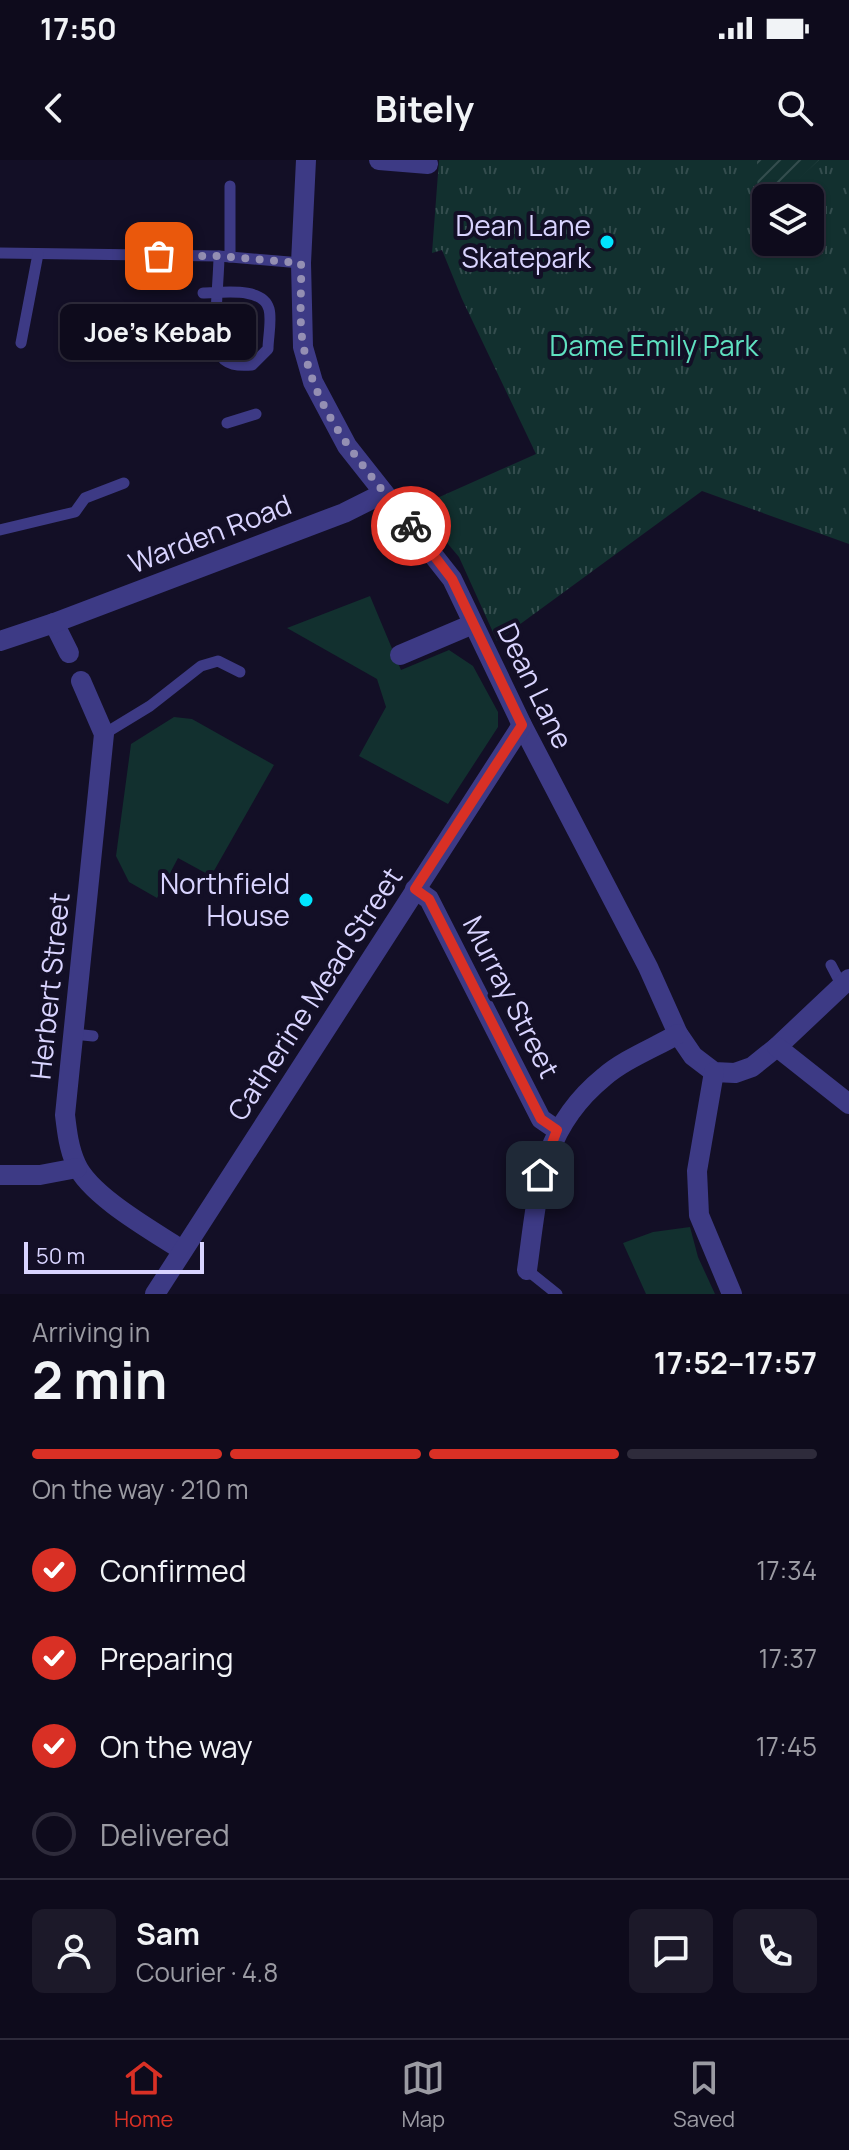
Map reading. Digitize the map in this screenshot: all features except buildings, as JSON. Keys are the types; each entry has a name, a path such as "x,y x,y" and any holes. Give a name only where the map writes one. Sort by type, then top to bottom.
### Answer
{"street":[{"name":"Dean Lane","path":"306,160 301,263 303,347 311,397 452,579 522,725 648,967 678,1034 693,1056 714,1072"},
{"path":"379,160 428,164"},
{"name":"Warden Road","path":"0,641 344,513 384,493"},
{"path":"54,623 69,653"},
{"path":"400,655 473,624"},
{"name":"Herbert Street","path":"81,681 104,734 83,1035 65,1115 69,1144 77,1168 101,1194 187,1251"},
{"name":"Catherine Mead Street","path":"155,1294 187,1251 522,725"},
{"name":"Murray Street","path":"415,889 429,899 541,1119 557,1130"},
{"path":"732,1294 699,1215 697,1171 714,1072 735,1073 752,1067 846,983"},
{"path":"527,1270 540,1175 557,1130 579,1101 605,1075 678,1034"},
{"path":"777,1047 849,1104"},
{"path":"0,1175 40,1175 77,1168"}],"lane":[{"path":"203,293 228,293 254,295 269,309 268,349 252,365 239,366 226,362 219,353 225,257 230,186"},
{"path":"0,253 225,257 301,263"},
{"path":"21,343 38,254"},
{"path":"227,423 256,414"},
{"path":"0,530 75,512 85,498 124,483"},
{"path":"104,734 150,706 201,666 218,661 240,672"},
{"path":"831,965 846,983"},
{"path":"527,1270 554,1290"}],"green space":[{"name":"Dame Emily Park","path":"439,160 849,160 849,544 702,491 497,641 459,557 417,507 536,454 442,250 432,253"},
{"path":"757,160 819,160 793,184 757,184"},
{"path":"370,596 401,670 449,650 473,666 498,712 498,727 448,804 359,756 386,707 377,679 287,628"},
{"path":"174,717 192,719 274,765 211,876 178,858 157,898 129,882 116,856 131,744"},
{"path":"690,1227 698,1257 715,1294 646,1294 623,1243 653,1232"}],"way so far":[{"path":"159,256 219,256 301,263 303,347 318,395 347,446 411,526"}],"place":[{"name":"Dean Lane Skatepark","path":"607,242"},
{"name":"Joe's Kebab","path":"159,256"},
{"name":"Northfield House","path":"306,900"}],"route":[{"path":"411,526 452,579 522,725 415,889 429,899 541,1119 557,1130 540,1175"}]}
